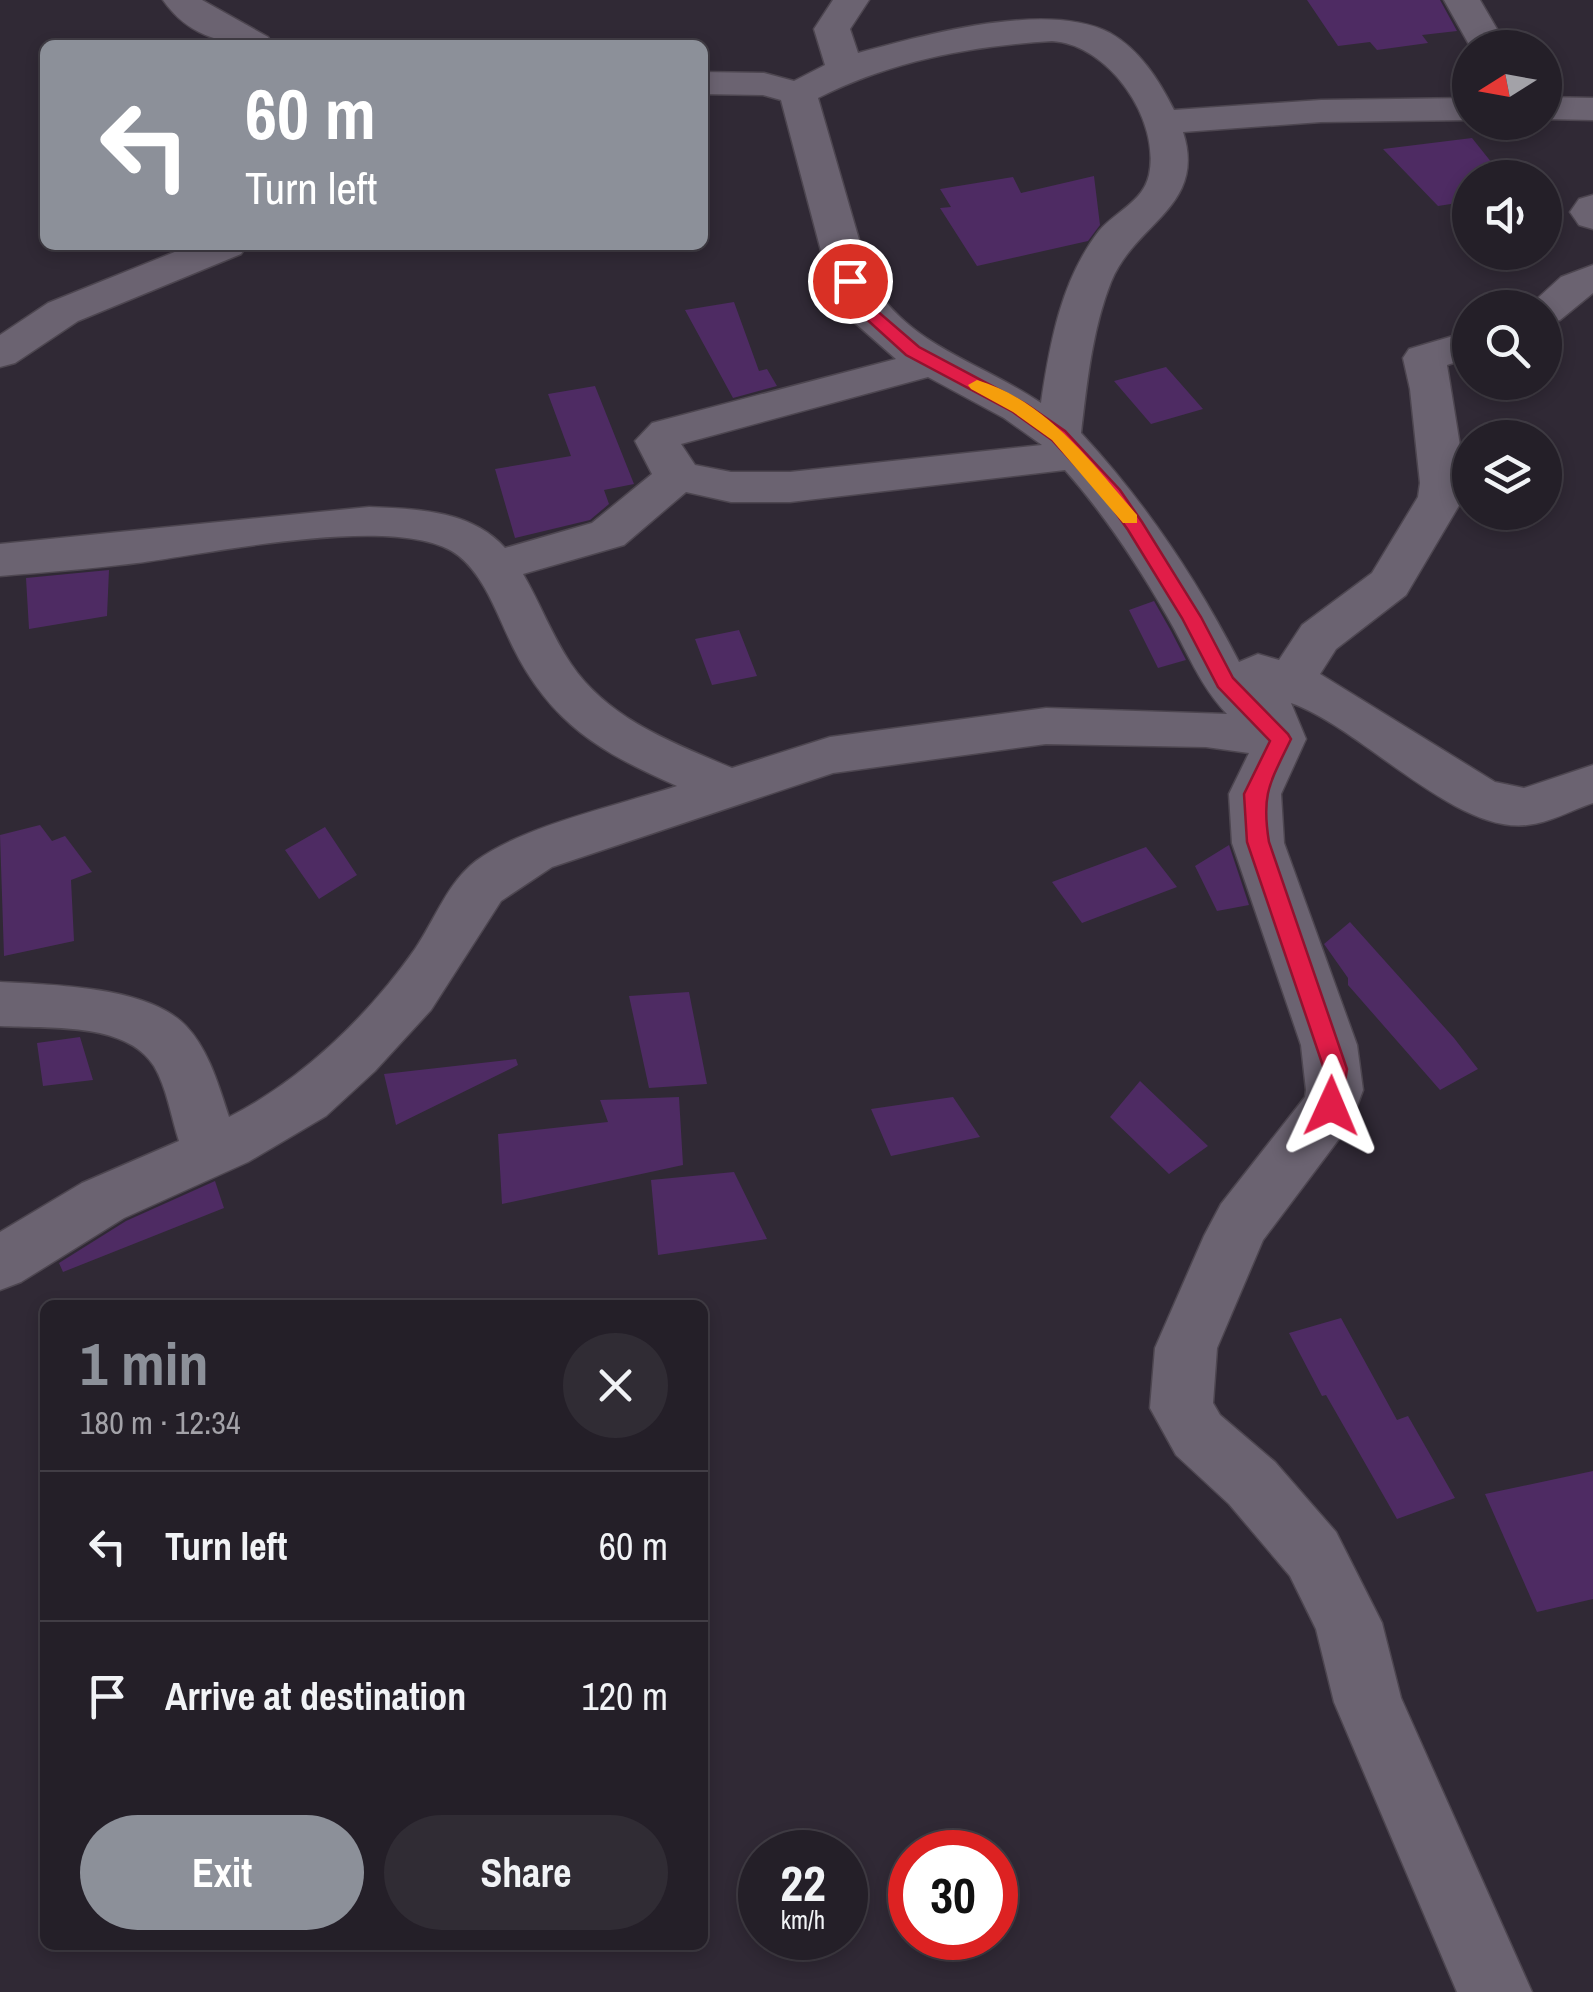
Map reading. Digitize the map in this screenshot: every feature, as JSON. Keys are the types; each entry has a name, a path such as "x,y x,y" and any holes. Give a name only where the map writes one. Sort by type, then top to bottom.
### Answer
{"street":[{"path":"181,0 198,16 246,40"},
{"path":"846,69 832,29 850,0"},
{"path":"1462,0 1480,30"},
{"path":"708,84 764,84 798,93 846,69 941,46 1043,29 1074,31 1108,48 1130,67 1162,122 1170,148 1164,189 1144,214 1114,238 1098,266 1068,360 1067,445"},
{"path":"798,93 850,281 869,313 886,331 1020,408 1067,445 1113,494 1135,526 1192,617 1225,682 1281,739"},
{"path":"1562,108 1593,109"},
{"path":"1162,122 1321,111 1452,109"},
{"path":"1593,207 1593,218"},
{"path":"0,354 63,312 215,250"},
{"path":"1562,297 1593,278"},
{"path":"1452,349 1424,358 1432,388 1443,483 1441,496 1389,584 1319,637 1290,680 1264,697 1281,739 1254,794 1256,827 1332,1057 1336,1091 1331,1106 1242,1222 1225,1254 1186,1348 1181,1408 1198,1435 1252,1483 1313,1554 1348,1623 1368,1702 1496,1992"},
{"path":"493,567 608,534 669,484 674,475 672,464 657,442 668,433 934,362"},
{"path":"674,475 730,487 790,487 1067,445"},
{"path":"0,560 140,548 282,526 338,522 455,532 474,544 493,567 554,678 587,714 616,735 728,788"},
{"path":"1208,654 1290,680 1481,798 1525,807 1593,784"},
{"path":"0,1264 117,1194 159,1178 272,1120 325,1084 434,963 472,894 509,864 830,755 1021,727 1206,729 1281,739"},
{"path":"0,1004 136,1020 160,1032 177,1054 211,1150"}],"building":[{"path":"1307,0 1440,0 1456,30 1422,35 1428,43 1377,50 1370,42 1338,46"},
{"path":"1474,140 1490,160 1452,160 1452,204 1438,206 1383,149"},
{"path":"1094,176 1100,225 1088,241 977,266 940,208 951,207 940,189 1013,177 1021,193"},
{"path":"734,302 759,371 767,369 777,386 733,398 685,310"},
{"path":"1166,367 1203,409 1151,424 1114,381"},
{"path":"595,386 634,484 604,490 609,504 590,520 515,538 495,469 571,456 548,394"},
{"path":"109,570 107,616 29,629 26,578"},
{"path":"1154,601 1186,660 1158,668 1129,610"},
{"path":"739,630 757,676 712,685 695,639"},
{"path":"40,825 52,841 65,836 92,872 71,880 74,941 4,956 0,835"},
{"path":"325,827 357,875 319,899 285,850"},
{"path":"1229,845 1249,905 1217,911 1195,866"},
{"path":"1146,847 1177,887 1082,923 1052,882"},
{"path":"1350,922 1478,1069 1440,1090 1348,985 1348,978 1324,944"},
{"path":"689,992 707,1084 649,1088 629,996"},
{"path":"80,1037 93,1080 43,1086 37,1043"},
{"path":"516,1059 518,1065 396,1125 384,1074"},
{"path":"1140,1081 1208,1146 1169,1174 1110,1117"},
{"path":"679,1097 683,1165 502,1204 498,1134 608,1122 600,1100"},
{"path":"953,1097 980,1137 891,1156 871,1109"},
{"path":"734,1172 767,1239 658,1255 651,1180"},
{"path":"215,1181 224,1208 63,1272 59,1263 126,1221"},
{"path":"1341,1318 1397,1420 1408,1416 1455,1498 1397,1519 1326,1395 1322,1396 1289,1333"},
{"path":"1593,1471 1593,1599 1537,1612 1485,1494"}],"slow traffic":[{"path":"977,385 1020,408 1058,436 1113,494 1130,519"}],"route":[{"path":"850,281 869,313 886,331 912,351 1020,408 1058,436 1113,494 1192,617 1225,682 1281,739 1254,794 1258,842 1336,1069 1331,1106"}]}
